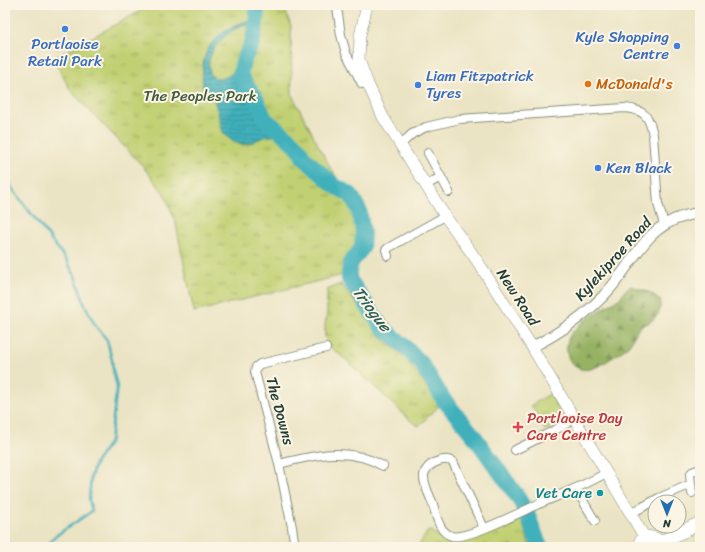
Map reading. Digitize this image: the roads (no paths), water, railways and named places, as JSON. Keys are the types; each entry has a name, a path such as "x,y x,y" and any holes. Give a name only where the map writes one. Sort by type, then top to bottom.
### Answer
{"main road":[{"name":"New Road","path":"366,5 360,36 359,60 383,117 445,216 478,262 532,347 630,514 642,543"},
{"path":"642,543 653,538 659,545 700,523"}],"street":[{"path":"337,7 341,35 346,53 362,84 368,84"},
{"path":"401,144 412,134 426,127 460,119 625,108 638,109 647,116 652,127 658,204 664,224"},
{"path":"428,153 449,192"},
{"path":"429,189 441,177"},
{"name":"Kylekiproe Road","path":"532,347 548,339 591,308 608,290 651,235 664,224 677,219 700,214"},
{"path":"388,256 386,250 388,248 445,216"},
{"name":"The Downs","path":"295,547 279,464 255,372 256,367 260,364 326,348"},
{"path":"516,450 574,419"},
{"name":"The Downs","path":"279,464 306,457 336,454 360,456 372,459 383,466"},
{"path":"484,528 453,462 448,459 443,459 427,468 424,476 425,483 443,531 452,536 461,536 484,528 576,489 606,473"},
{"path":"692,492 690,475 692,472 700,469"},
{"path":"630,514 659,498 692,484"},
{"path":"576,489 595,521"}],"water":[{"path":"250,21 256,24 252,44 243,61 240,75 257,101 265,119 286,136 267,136 251,143 242,144 231,140 223,132 211,94 209,91 203,91 202,72 205,56 212,42 227,30 238,24","holes":["250,24 253,27 245,54 234,71 227,76 220,78 211,76 209,61 211,54 219,42 230,32 243,26"]}],"waterway":[{"name":"Triogue","path":"257,5 256,24 252,44 243,61 240,75 257,101 265,119 286,136 300,150 303,157 335,186 351,195 359,210 363,232 362,248 351,262 349,279 381,326 421,363 443,399 474,436 517,496 526,511 540,547"},
{"path":"5,179 67,261 75,276 85,305 95,325 107,340 117,386 110,442 96,462 91,476 89,500 92,511 54,537 47,547"}],"place":[{"name":"Portlaoise Retail Park","path":"65,29"},
{"name":"Kyle Shopping Centre","path":"677,46"},
{"name":"McDonald's","path":"588,84"},
{"name":"Liam Fitzpatrick Tyres","path":"418,85"},
{"name":"Ken Black","path":"598,168"},
{"name":"Portlaoise Day Care Centre","path":"518,427"},
{"name":"Vet Care","path":"600,493"}],"park label":[{"name":"The Peoples Park","path":"200,96"}]}
